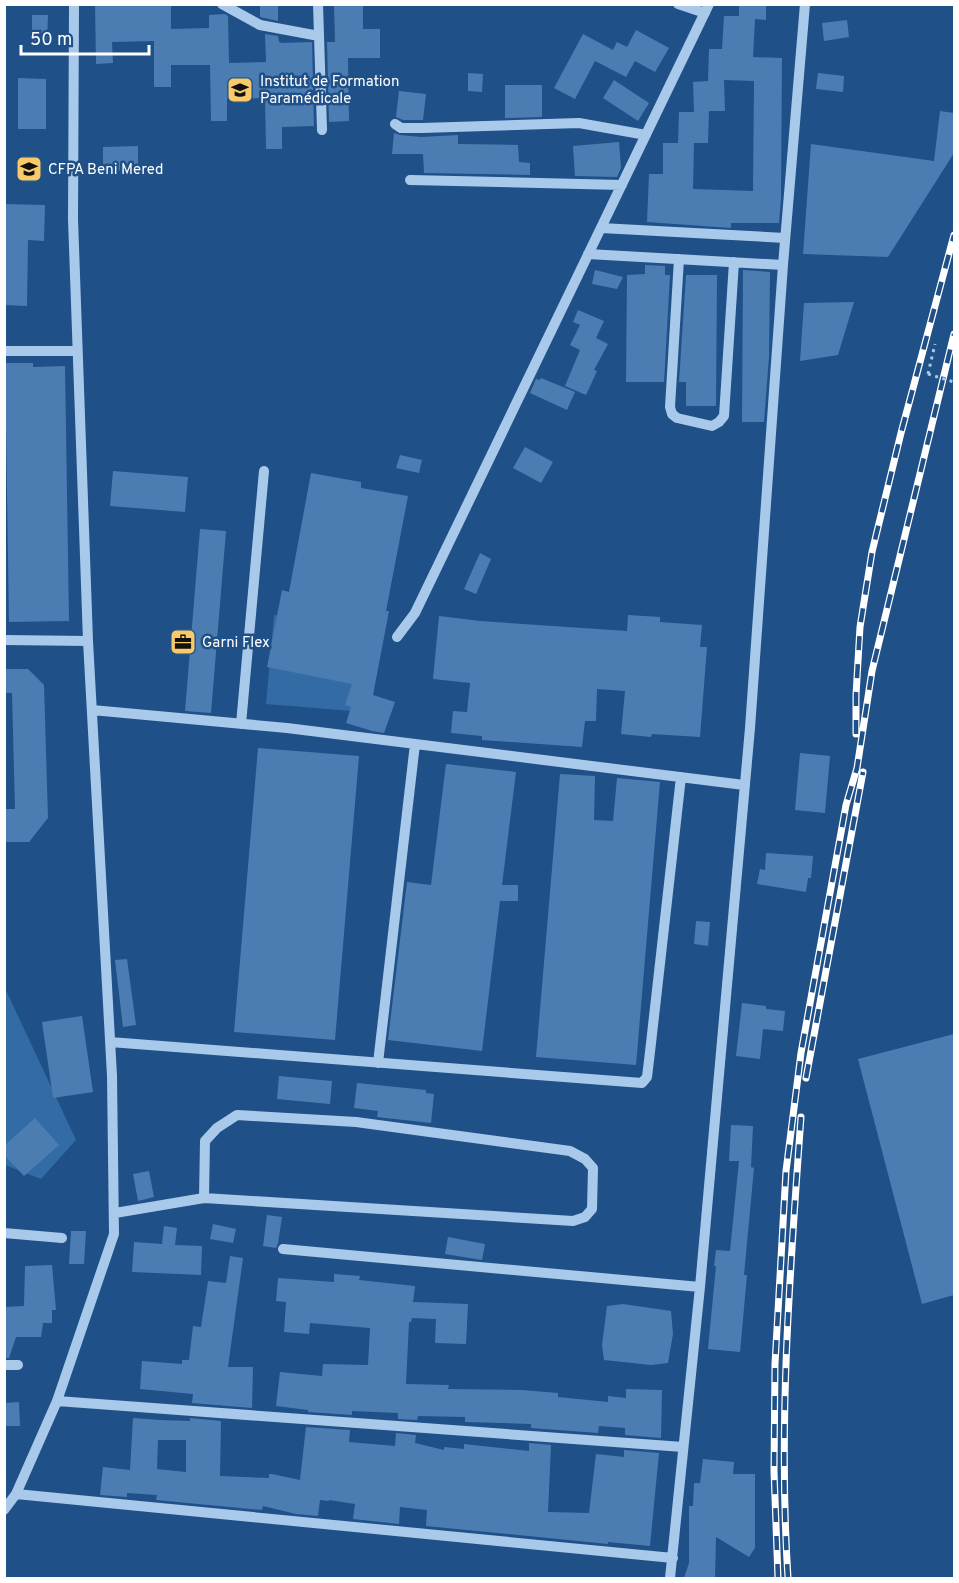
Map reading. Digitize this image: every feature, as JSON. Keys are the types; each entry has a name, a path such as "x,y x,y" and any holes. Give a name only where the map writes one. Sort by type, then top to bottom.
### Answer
{"street":[{"path":"4,1510 16,1494 57,1401 114,1234 115,1213 110,1042 88,641 77,351 73,219 74,4"},
{"path":"222,4 260,26 319,36"},
{"path":"318,4 322,130"},
{"path":"397,637 415,613 707,9 678,4"},
{"path":"670,1578 700,1287 744,785 804,4"},
{"path":"394,124 401,128 422,128 579,123 646,135"},
{"path":"410,180 622,185"},
{"path":"601,228 785,238"},
{"path":"588,254 783,265"},
{"path":"679,259 670,407 672,414 677,418 712,426 724,416 734,262"},
{"path":"4,351 77,351"},
{"path":"241,724 264,471"},
{"path":"4,640 88,641"},
{"path":"92,710 415,744 744,785"},
{"path":"378,1063 415,744"},
{"path":"110,1042 642,1083 647,1077 681,777"},
{"path":"115,1213 204,1198 573,1221 585,1217 592,1209 593,1168 585,1159 570,1151 356,1122 237,1115 217,1128 205,1140 204,1198"},
{"path":"4,1233 62,1238"},
{"path":"283,1249 700,1287"},
{"path":"4,1365 18,1365"},
{"path":"57,1401 683,1447"},
{"path":"16,1494 673,1558"}],"path":[{"path":"935,344 928,374 954,382"}],"shaded area":[{"path":"274,615 371,623 364,712 266,704"},
{"path":"4,986 76,1140 41,1179 5,1165"}],"building":[{"path":"95,4 171,4 171,29 209,28 209,15 225,14 228,16 229,63 266,62 265,34 278,36 279,42 282,43 312,42 314,126 282,127 282,149 266,149 265,98 227,99 227,121 211,121 210,65 171,65 171,87 154,87 154,41 112,42 113,63 96,64"},
{"path":"260,4 278,4 278,21 260,17"},
{"path":"334,4 363,4 363,29 380,29 380,58 348,58 349,121 329,122 327,42 335,42"},
{"path":"739,4 766,4 766,20 755,19 753,57 782,58 779,223 731,223 731,228 647,222 649,174 663,174 663,143 678,143 679,112 694,112 693,82 708,81 709,49 722,49 724,16 739,16","holes":["724,80 754,81 753,191 693,189 694,143 708,143 709,111 725,111"]},
{"path":"32,15 48,15 47,41 32,41"},
{"path":"847,20 849,37 824,41 822,23"},
{"path":"636,30 669,48 655,72 635,61 626,77 595,61 575,99 554,88 583,34 613,50 617,42 627,47"},
{"path":"468,73 483,74 482,92 468,91"},
{"path":"818,73 844,76 843,92 816,89"},
{"path":"18,78 46,79 46,129 18,129"},
{"path":"614,80 649,103 638,121 603,98"},
{"path":"505,85 542,85 542,117 505,118"},
{"path":"399,91 426,94 423,120 403,120 396,117"},
{"path":"940,111 954,113 954,153 888,257 803,254 811,144 934,161"},
{"path":"394,133 421,137 458,135 458,144 518,145 519,162 530,163 530,175 424,173 423,154 392,154"},
{"path":"619,142 621,168 617,177 575,176 573,146"},
{"path":"138,146 138,170 103,171 103,147"},
{"path":"4,204 45,205 44,241 28,240 27,306 4,305"},
{"path":"645,265 665,266 665,275 670,275 664,382 626,382 627,275 645,274"},
{"path":"595,270 623,277 617,289 592,284"},
{"path":"743,270 770,272 769,356 764,422 742,422"},
{"path":"686,275 717,275 716,406 686,406 686,382 679,382"},
{"path":"854,302 838,355 800,361 804,303"},
{"path":"578,310 604,321 596,338 608,344 594,370 597,371 586,395 565,386 580,350 570,345 580,325 573,322"},
{"path":"5,363 33,363 33,367 65,366 69,621 9,622"},
{"path":"541,378 575,392 567,410 530,393 536,379"},
{"path":"525,447 553,462 541,483 513,468"},
{"path":"400,455 422,460 419,473 396,468"},
{"path":"113,471 188,477 185,512 110,506"},
{"path":"311,473 361,482 361,488 408,496 373,695 395,702 384,733 346,723 351,707 345,705 352,684 267,667 282,590 289,592"},
{"path":"200,529 226,531 211,713 185,711"},
{"path":"480,553 491,559 476,594 464,589"},
{"path":"628,615 660,617 660,622 702,625 700,647 707,647 700,737 652,734 651,737 621,734 625,691 597,689 596,721 585,721 582,747 482,740 482,736 451,733 453,711 467,712 470,683 433,679 439,616 627,631"},
{"path":"4,669 28,669 44,685 48,818 29,842 4,842 4,809 15,809 12,693 4,693"},
{"path":"258,748 359,756 335,1040 234,1032"},
{"path":"800,753 830,756 825,813 795,810"},
{"path":"446,764 516,772 502,885 518,885 518,901 500,901 482,1051 388,1040 407,882 431,885"},
{"path":"560,774 595,776 594,820 613,821 617,778 660,782 636,1065 536,1057"},
{"path":"766,853 813,856 811,878 808,878 806,892 757,884 760,869 765,870"},
{"path":"696,921 710,922 708,946 694,944"},
{"path":"127,959 136,1025 123,1027 115,960"},
{"path":"742,1003 785,1011 783,1031 763,1029 760,1059 736,1056"},
{"path":"82,1016 93,1092 53,1098 42,1022"},
{"path":"954,1034 954,1295 922,1304 858,1059"},
{"path":"279,1076 332,1081 330,1104 277,1099"},
{"path":"357,1083 426,1090 426,1093 434,1094 431,1123 377,1117 378,1111 354,1108"},
{"path":"35,1118 59,1145 24,1176 4,1155 4,1146"},
{"path":"731,1125 753,1126 751,1167 754,1168 744,1275 747,1275 740,1352 708,1349 716,1250 730,1251 739,1161 729,1161"},
{"path":"149,1171 154,1197 138,1201 133,1174"},
{"path":"267,1215 282,1217 276,1248 263,1246"},
{"path":"213,1224 236,1229 233,1243 210,1239"},
{"path":"164,1226 177,1228 175,1245 202,1246 201,1275 132,1272 134,1242 162,1244"},
{"path":"71,1231 86,1231 84,1264 69,1264"},
{"path":"448,1237 485,1244 482,1260 445,1254"},
{"path":"230,1256 243,1258 228,1367 253,1367 252,1408 192,1403 193,1394 140,1389 142,1361 182,1364 182,1360 189,1360 193,1326 201,1327 208,1281 226,1283"},
{"path":"52,1265 56,1310 52,1310 52,1323 43,1323 41,1337 16,1337 9,1358 4,1358 4,1307 24,1306 25,1266"},
{"path":"334,1274 360,1276 359,1280 415,1286 413,1302 468,1304 466,1344 435,1343 436,1319 412,1318 409,1322 406,1384 449,1385 448,1389 558,1393 558,1397 608,1402 608,1396 626,1398 626,1389 662,1390 661,1438 625,1435 625,1428 599,1426 598,1433 531,1428 531,1424 465,1422 465,1417 418,1416 417,1420 398,1419 398,1413 352,1411 352,1415 308,1412 308,1410 276,1406 280,1372 322,1376 323,1364 368,1365 370,1328 310,1323 309,1334 284,1332 286,1302 276,1301 278,1278 334,1282"},
{"path":"623,1304 671,1311 673,1334 668,1363 651,1365 604,1360 602,1345 607,1306"},
{"path":"19,1402 20,1426 4,1426 4,1403"},
{"path":"133,1418 190,1421 190,1418 221,1421 220,1476 269,1478 269,1474 272,1474 300,1480 306,1427 350,1430 349,1442 395,1446 396,1433 416,1435 415,1443 444,1450 444,1447 464,1449 464,1444 529,1451 529,1443 551,1445 548,1512 589,1513 596,1454 624,1457 624,1450 659,1453 650,1546 426,1526 427,1510 400,1507 399,1524 353,1519 355,1504 329,1500 320,1500 318,1516 296,1514 263,1506 262,1510 156,1500 157,1495 127,1493 127,1497 100,1495 103,1467 130,1470","holes":["158,1440 186,1440 186,1472 157,1469"]},
{"path":"703,1459 734,1462 733,1474 755,1474 755,1548 749,1557 716,1537 715,1578 684,1578 689,1563 689,1506 693,1506 694,1483 700,1483"}],"railway":[{"path":"856,734 860,627 872,552 954,235"},
{"path":"778,1578 774,1471 775,1364 786,1171 801,1053 846,805 857,768 872,671 954,334"},
{"path":"806,1078 863,772"},
{"path":"788,1578 785,1521 785,1405 789,1290 801,1117"}],"place":[{"name":"Institut de Formation Paramédicale","path":"240,90"},
{"name":"CFPA Beni Mered","path":"29,169"},
{"name":"Garni Flex","path":"183,642"}]}
